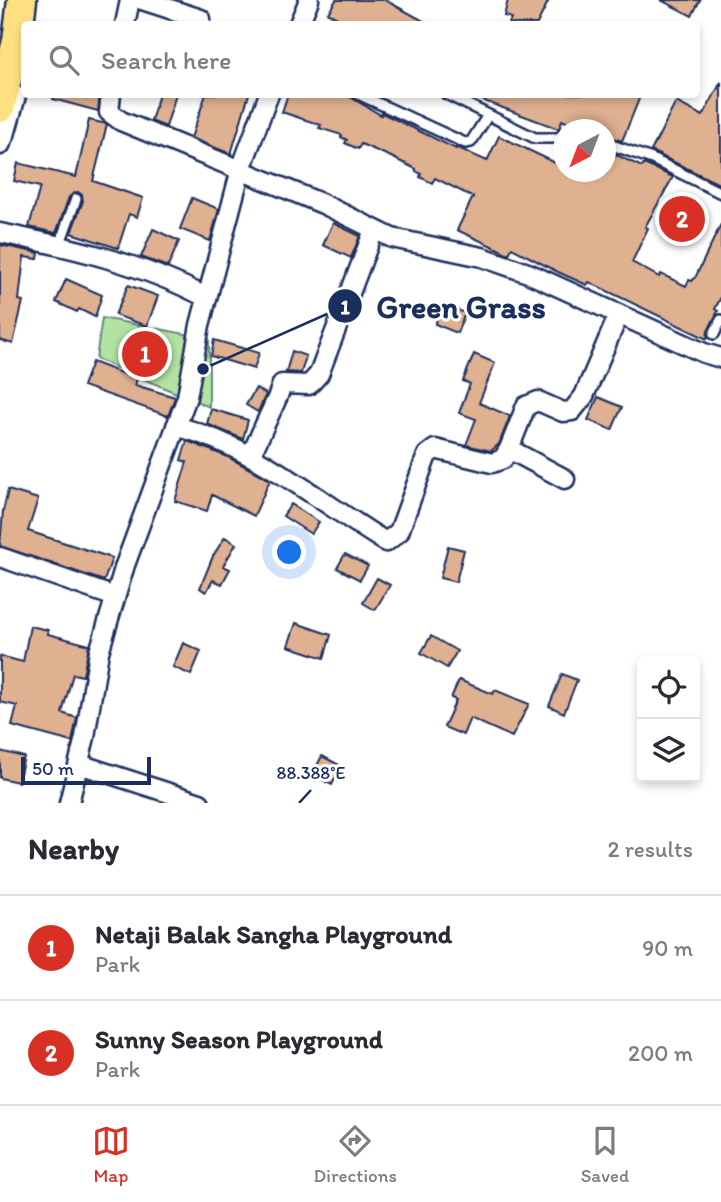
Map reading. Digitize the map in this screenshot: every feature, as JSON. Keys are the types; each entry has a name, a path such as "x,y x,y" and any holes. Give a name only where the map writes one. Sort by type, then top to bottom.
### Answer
{"main road":[{"path":"0,108 17,41 22,0"}],"street":[{"path":"32,21 36,0"},
{"path":"126,21 130,0"},
{"path":"142,0 201,19"},
{"path":"301,21 309,0"},
{"path":"0,145 21,76"},
{"path":"110,98 108,109 113,117 323,204 374,230 400,241 482,257 528,273 704,353 721,358"},
{"path":"69,803 79,764 99,652 115,597 191,379 207,298 240,169 267,98"},
{"path":"251,455 282,384 309,385 319,374 374,230"},
{"path":"0,233 59,246 146,272 207,298"},
{"path":"176,426 205,434 251,455 386,542 400,532 428,455 435,449 492,463 503,459 509,449 526,406 538,401 563,412 572,411 584,396 619,314"},
{"path":"509,449 565,479"},
{"path":"0,557 115,597"},
{"path":"79,764 200,803"}],"lane":[{"path":"368,98 465,143 475,138 488,115"},
{"path":"454,98 535,138 553,138"},
{"path":"616,146 652,159 721,194"},
{"path":"59,246 76,199"},
{"path":"714,334 721,320"}],"green space":[{"path":"102,318 196,336 186,397 96,359"},
{"path":"200,339 209,339 209,407 192,399"}],"building":[{"path":"336,0 385,0 424,21 343,21 328,13"},
{"path":"508,0 549,0 538,21 510,21 511,18 504,16"},
{"path":"661,0 700,0 692,16"},
{"path":"721,82 721,185 651,151 676,102 703,116"},
{"path":"100,98 98,111 53,99"},
{"path":"158,98 175,98 166,127 151,121"},
{"path":"205,98 248,98 231,154 191,138"},
{"path":"287,98 352,98 381,115 382,113 487,161 499,136 553,162 553,182 616,182 616,155 673,177 645,227 648,228 632,262 659,277 661,274 686,286 689,280 692,281 696,276 721,224 721,297 707,339 589,282 587,285 558,272 512,248 509,254 457,230 473,197 435,178 432,183 420,177 421,174 416,169 361,144 358,149 345,143 347,140 341,137 342,135 319,128 321,125 282,112"},
{"path":"476,98 639,98 622,141 616,139 616,119 553,119 553,127"},
{"path":"89,120 107,124 93,181 143,198 137,217 129,214 118,248 71,233 83,201 78,192 69,197 56,233 29,227 40,187 14,181 18,163 76,177"},
{"path":"192,198 219,209 210,241 180,229"},
{"path":"333,223 360,236 351,258 323,245"},
{"path":"153,229 179,241 168,267 141,257"},
{"path":"0,245 39,253 38,259 24,257 19,300 23,301 13,344 0,340"},
{"path":"66,279 102,295 95,317 56,302"},
{"path":"128,285 158,296 147,326 115,315"},
{"path":"443,304 465,313 457,333 435,324"},
{"path":"214,340 259,353 254,369 211,356"},
{"path":"292,351 306,356 301,373 286,372"},
{"path":"474,354 495,363 479,403 510,416 499,444 491,451 466,445 476,419 459,413 470,384 463,381"},
{"path":"92,362 137,379 135,385 175,397 168,416 83,386"},
{"path":"256,388 266,394 258,412 246,405"},
{"path":"598,397 622,407 612,430 588,420"},
{"path":"211,409 248,420 243,439 207,424"},
{"path":"187,441 228,457 270,480 254,516 212,495 207,511 175,501 187,462 181,460"},
{"path":"8,490 38,499 28,531 112,558 104,581 0,546"},
{"path":"291,504 319,522 311,534 283,516"},
{"path":"225,537 236,544 223,566 230,569 222,584 213,580 206,592 200,588 213,556"},
{"path":"448,546 464,550 456,582 440,578"},
{"path":"345,554 368,566 360,580 337,568"},
{"path":"377,578 390,585 375,610 363,603"},
{"path":"296,623 331,635 324,658 288,646"},
{"path":"30,626 89,645 83,676 73,674 62,713 77,718 72,742 12,726 17,706 0,702 0,656 23,662"},
{"path":"431,636 457,651 447,668 421,653"},
{"path":"183,643 201,651 191,675 173,667"},
{"path":"562,674 577,680 564,713 549,706"},
{"path":"459,680 493,694 495,690 529,704 512,737 470,718 463,735 444,727 456,700 451,698"},
{"path":"0,751 24,757 18,782 0,778"},
{"path":"322,756 341,766 332,785 312,775"}],"place":[{"name":"Sunny Season Playground","path":"682,219"},
{"name":"Netaji Balak Sangha Playground","path":"145,354"},
{"name":"Green Grass","path":"203,369"}]}
